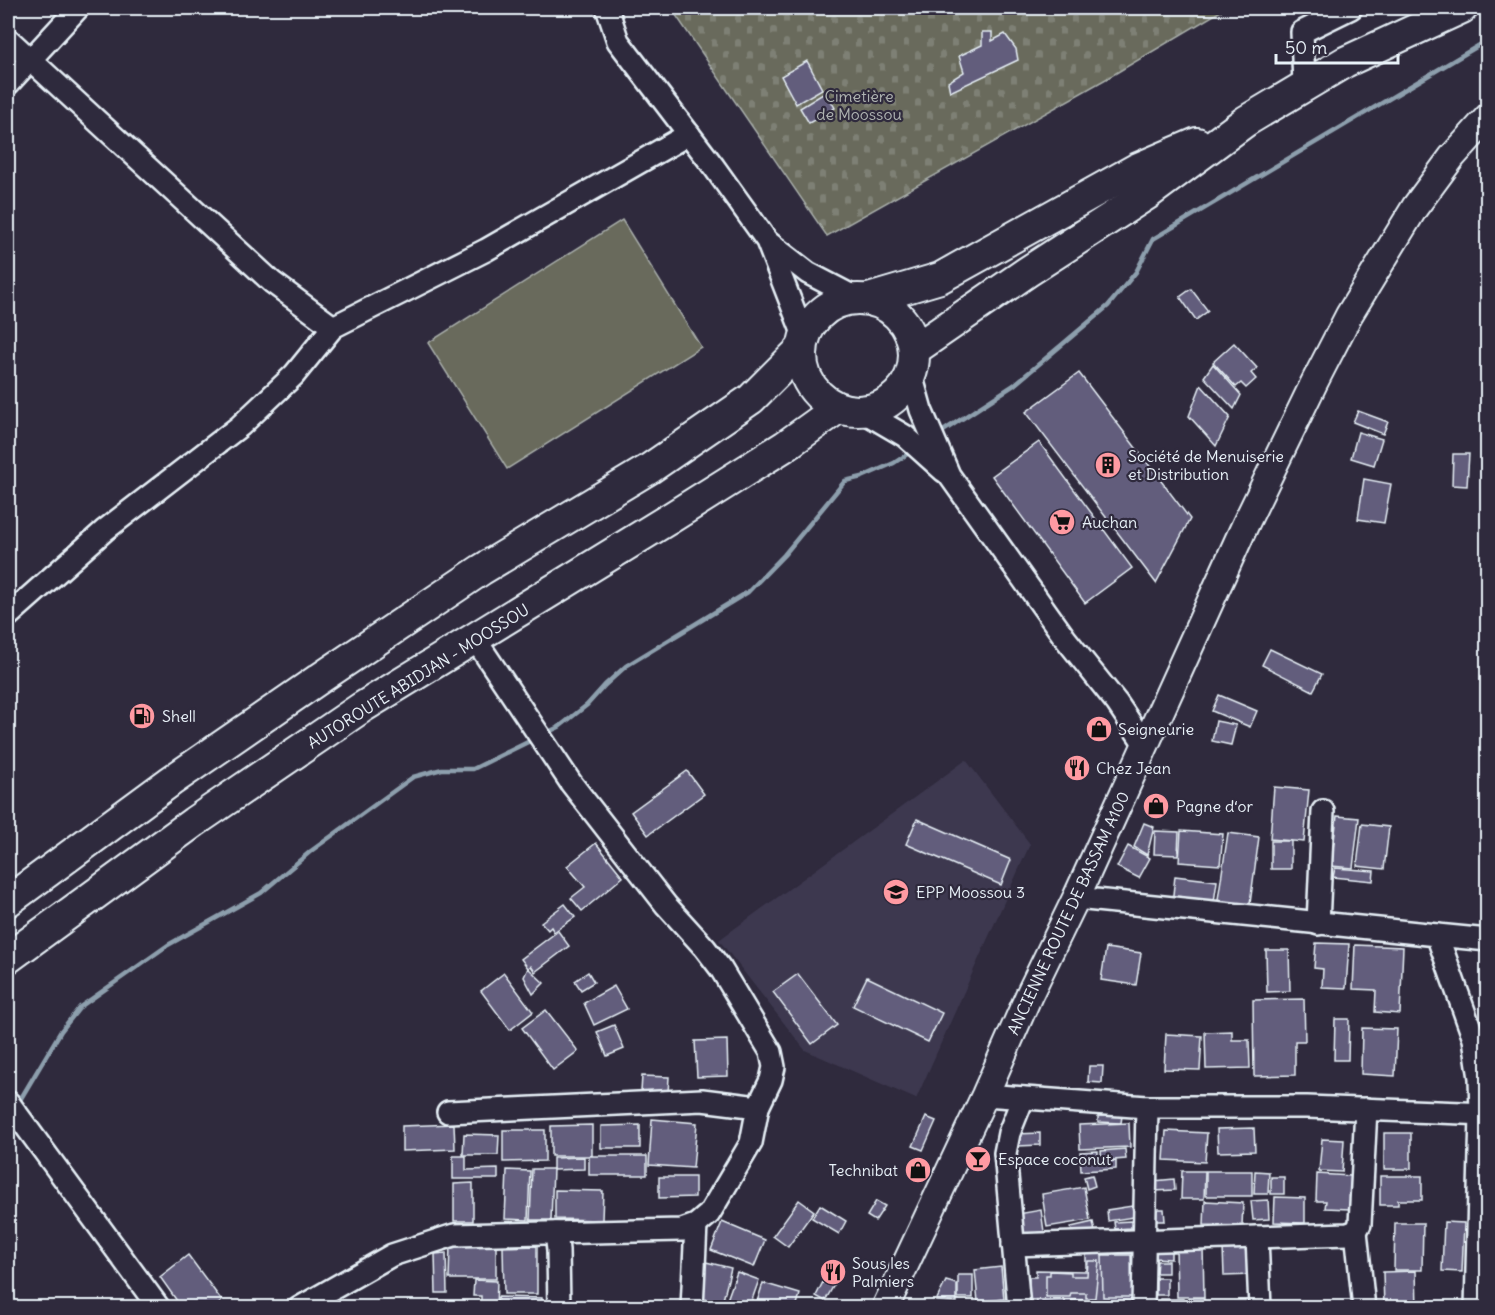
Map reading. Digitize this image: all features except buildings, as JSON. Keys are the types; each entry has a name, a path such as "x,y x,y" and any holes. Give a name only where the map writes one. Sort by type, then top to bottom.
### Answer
{"highway":[{"path":"913,362 1027,272 1146,195 1246,121 1345,62 1462,8"},
{"path":"8,901 171,781 329,672 481,570 649,469 751,399 803,342 812,321 824,309 839,302 862,299 940,278 1136,170 1246,121"},
{"path":"803,342 802,367 809,384 821,399 851,410 879,407 893,399 904,388 913,362 910,332 900,317 886,305 862,299"},
{"name":"AUTOROUTE ABIDJAN - MOOSSOU","path":"8,958 194,822 342,722 766,458 851,410"}],"main road":[{"name":"ANCIENNE ROUTE DE BASSAM A100","path":"885,1308 1146,746 1246,523 1349,315 1415,207 1452,157 1488,117"}],"street":[{"path":"8,84 78,8"},
{"path":"607,8 618,40 767,241 808,273 862,299"},
{"path":"1304,85 1302,32 1351,8"},
{"path":"8,39 272,282 333,327"},
{"path":"8,616 105,530 240,426 294,375 333,327 486,250 689,134"},
{"path":"767,241 803,342"},
{"path":"913,362 921,410 949,475 1065,638 1118,703 1146,746"},
{"path":"851,410 906,436 949,475"},
{"path":"300,1308 392,1256 454,1235 682,1230 696,1225 709,1214 751,1143 758,1107 771,1080 774,1067 771,1052 733,988 705,948 659,896 578,792 475,639"},
{"path":"1318,924 1323,811"},
{"path":"1076,898 1488,940"},
{"path":"1437,935 1474,1039 1484,1114 1476,1308"},
{"path":"985,1095 1147,1107 1307,1107 1484,1114"},
{"path":"1019,1308 1005,1153 1009,1133 1023,1098"},
{"path":"448,1112 702,1100 758,1107"},
{"path":"8,1102 159,1308"},
{"path":"1143,1308 1147,1107"},
{"path":"1364,1308 1356,1231 1360,1224 1366,1109"},
{"path":"692,1308 696,1225"},
{"path":"1012,1245 1348,1234 1356,1231"},
{"path":"556,1233 559,1308"},
{"path":"1257,1237 1260,1308"}],"shaded area":[{"name":"EPP Moossou 3","path":"966,760 1030,844 916,1099 805,1050 719,940"}],"green space":[{"name":"Cimetière de Moossou","path":"671,8 1226,8 1106,79 827,236"},
{"path":"622,220 701,347 507,469 428,343"}],"waterway":[{"path":"937,435 1014,385 1108,306 1136,272 1153,239 1488,40"},
{"path":"544,734 559,727 587,705 626,666 748,592 784,555 845,481 862,477 894,463 912,451"},
{"path":"17,1105 61,1031 80,1007 168,945 261,893 311,851 413,777 442,769 473,769 534,739"}],"place":[{"name":"Société de Menuiserie et Distribution","path":"1108,465"},
{"name":"Auchan","path":"1062,522"},
{"name":"Shell","path":"142,716"},
{"name":"Seigneurie","path":"1099,729"},
{"name":"Chez Jean","path":"1077,768"},
{"name":"Pagne d‘or","path":"1156,806"},
{"name":"EPP Moossou 3","path":"896,892"},
{"name":"Espace coconut","path":"978,1159"},
{"name":"Technibat","path":"918,1170"},
{"name":"Sous les Palmiers","path":"833,1272"}]}
